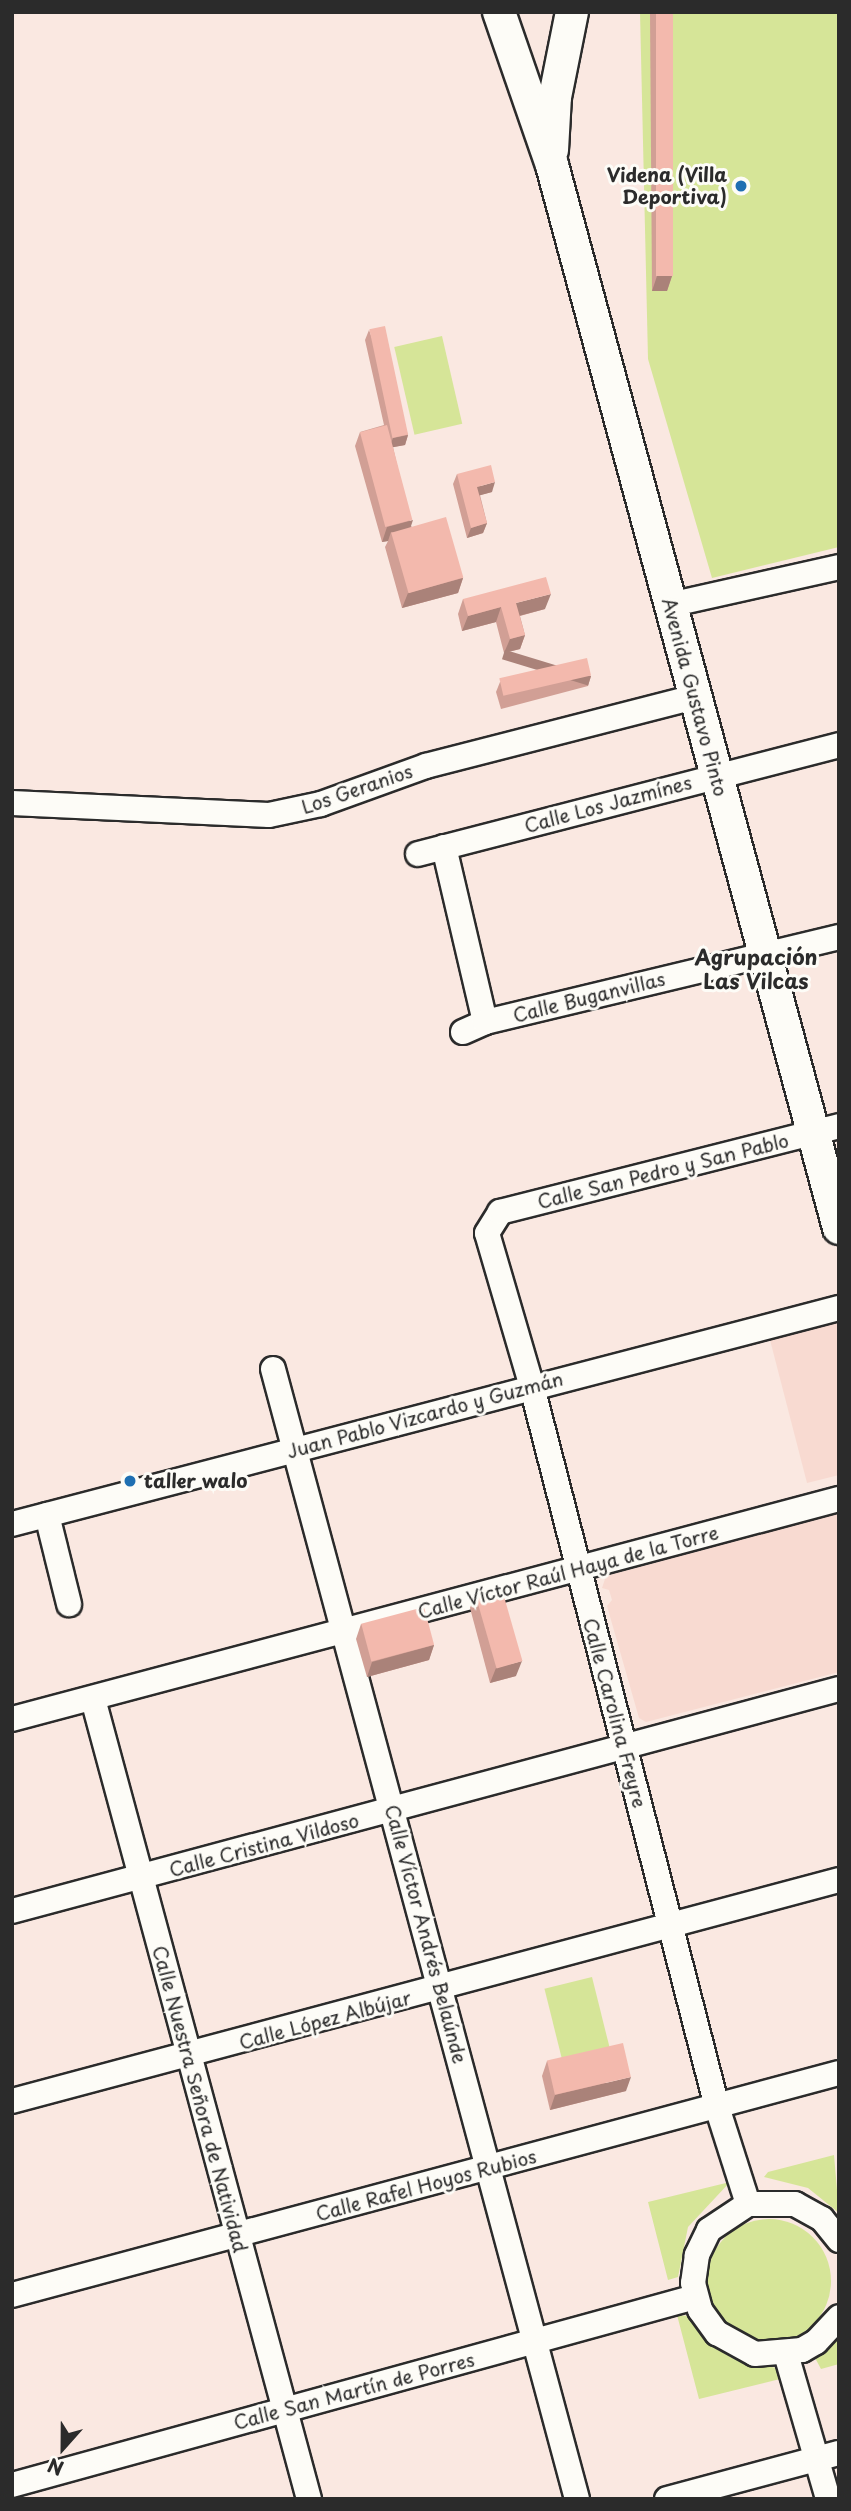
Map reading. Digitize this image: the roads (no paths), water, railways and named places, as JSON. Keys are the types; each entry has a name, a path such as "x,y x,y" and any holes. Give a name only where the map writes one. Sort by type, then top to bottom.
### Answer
{"main road":[{"name":"Avenida Gustavo Pinto","path":"499,12 552,165 716,776 768,953 827,1129 839,1228"},
{"name":"Avenida Gustavo Pinto","path":"552,165 555,97 572,12"}],"street":[{"path":"669,605 839,567"},
{"name":"Los Geranios","path":"12,803 269,815 321,804 426,766 694,697"},
{"name":"Calle Los Jazmínes","path":"418,854 839,745"},
{"path":"444,847 485,1022"},
{"name":"Calle Buganvillas","path":"463,1032 485,1022 839,936"},
{"name":"Calle San Pedro y San Pablo","path":"491,1222 500,1212 827,1129"},
{"name":"Calle Carolina Freyre","path":"491,1222 487,1233 532,1387 576,1571 672,1924 717,2107 748,2204"},
{"name":"Juan Pablo Vizcardo y Guzmán","path":"12,1524 839,1308"},
{"name":"Calle Víctor Andrés Belaúnde","path":"273,1369 577,2499"},
{"name":"Calle Víctor Raúl Haya de la Torre","path":"12,1719 839,1499"},
{"path":"47,1515 69,1604"},
{"name":"Calle Cristina Vildoso","path":"12,1911 393,1811 839,1689"},
{"name":"Calle Nuestra Señora de Natividad","path":"93,1699 309,2499"},
{"name":"Calle López Albújar","path":"12,2101 191,2057 839,1880"},
{"name":"Calle Rafel Hoyos Rubios","path":"12,2295 839,2073"},
{"path":"839,2239 822,2219 795,2204 748,2204 720,2219 702,2242 694,2269 695,2297 707,2323 728,2342 755,2354 786,2354 816,2342 839,2318"},
{"name":"Calle San Martín de Porres","path":"12,2485 695,2297"},
{"path":"786,2354 827,2456 828,2499"},
{"path":"667,2499 827,2456"}],"place":[{"name":"Videna (Villa Deportiva)","path":"741,186"},
{"name":"taller walo","path":"130,1481"}],"district":[{"name":"Agrupación Las Vilcas","path":"756,968"}]}
